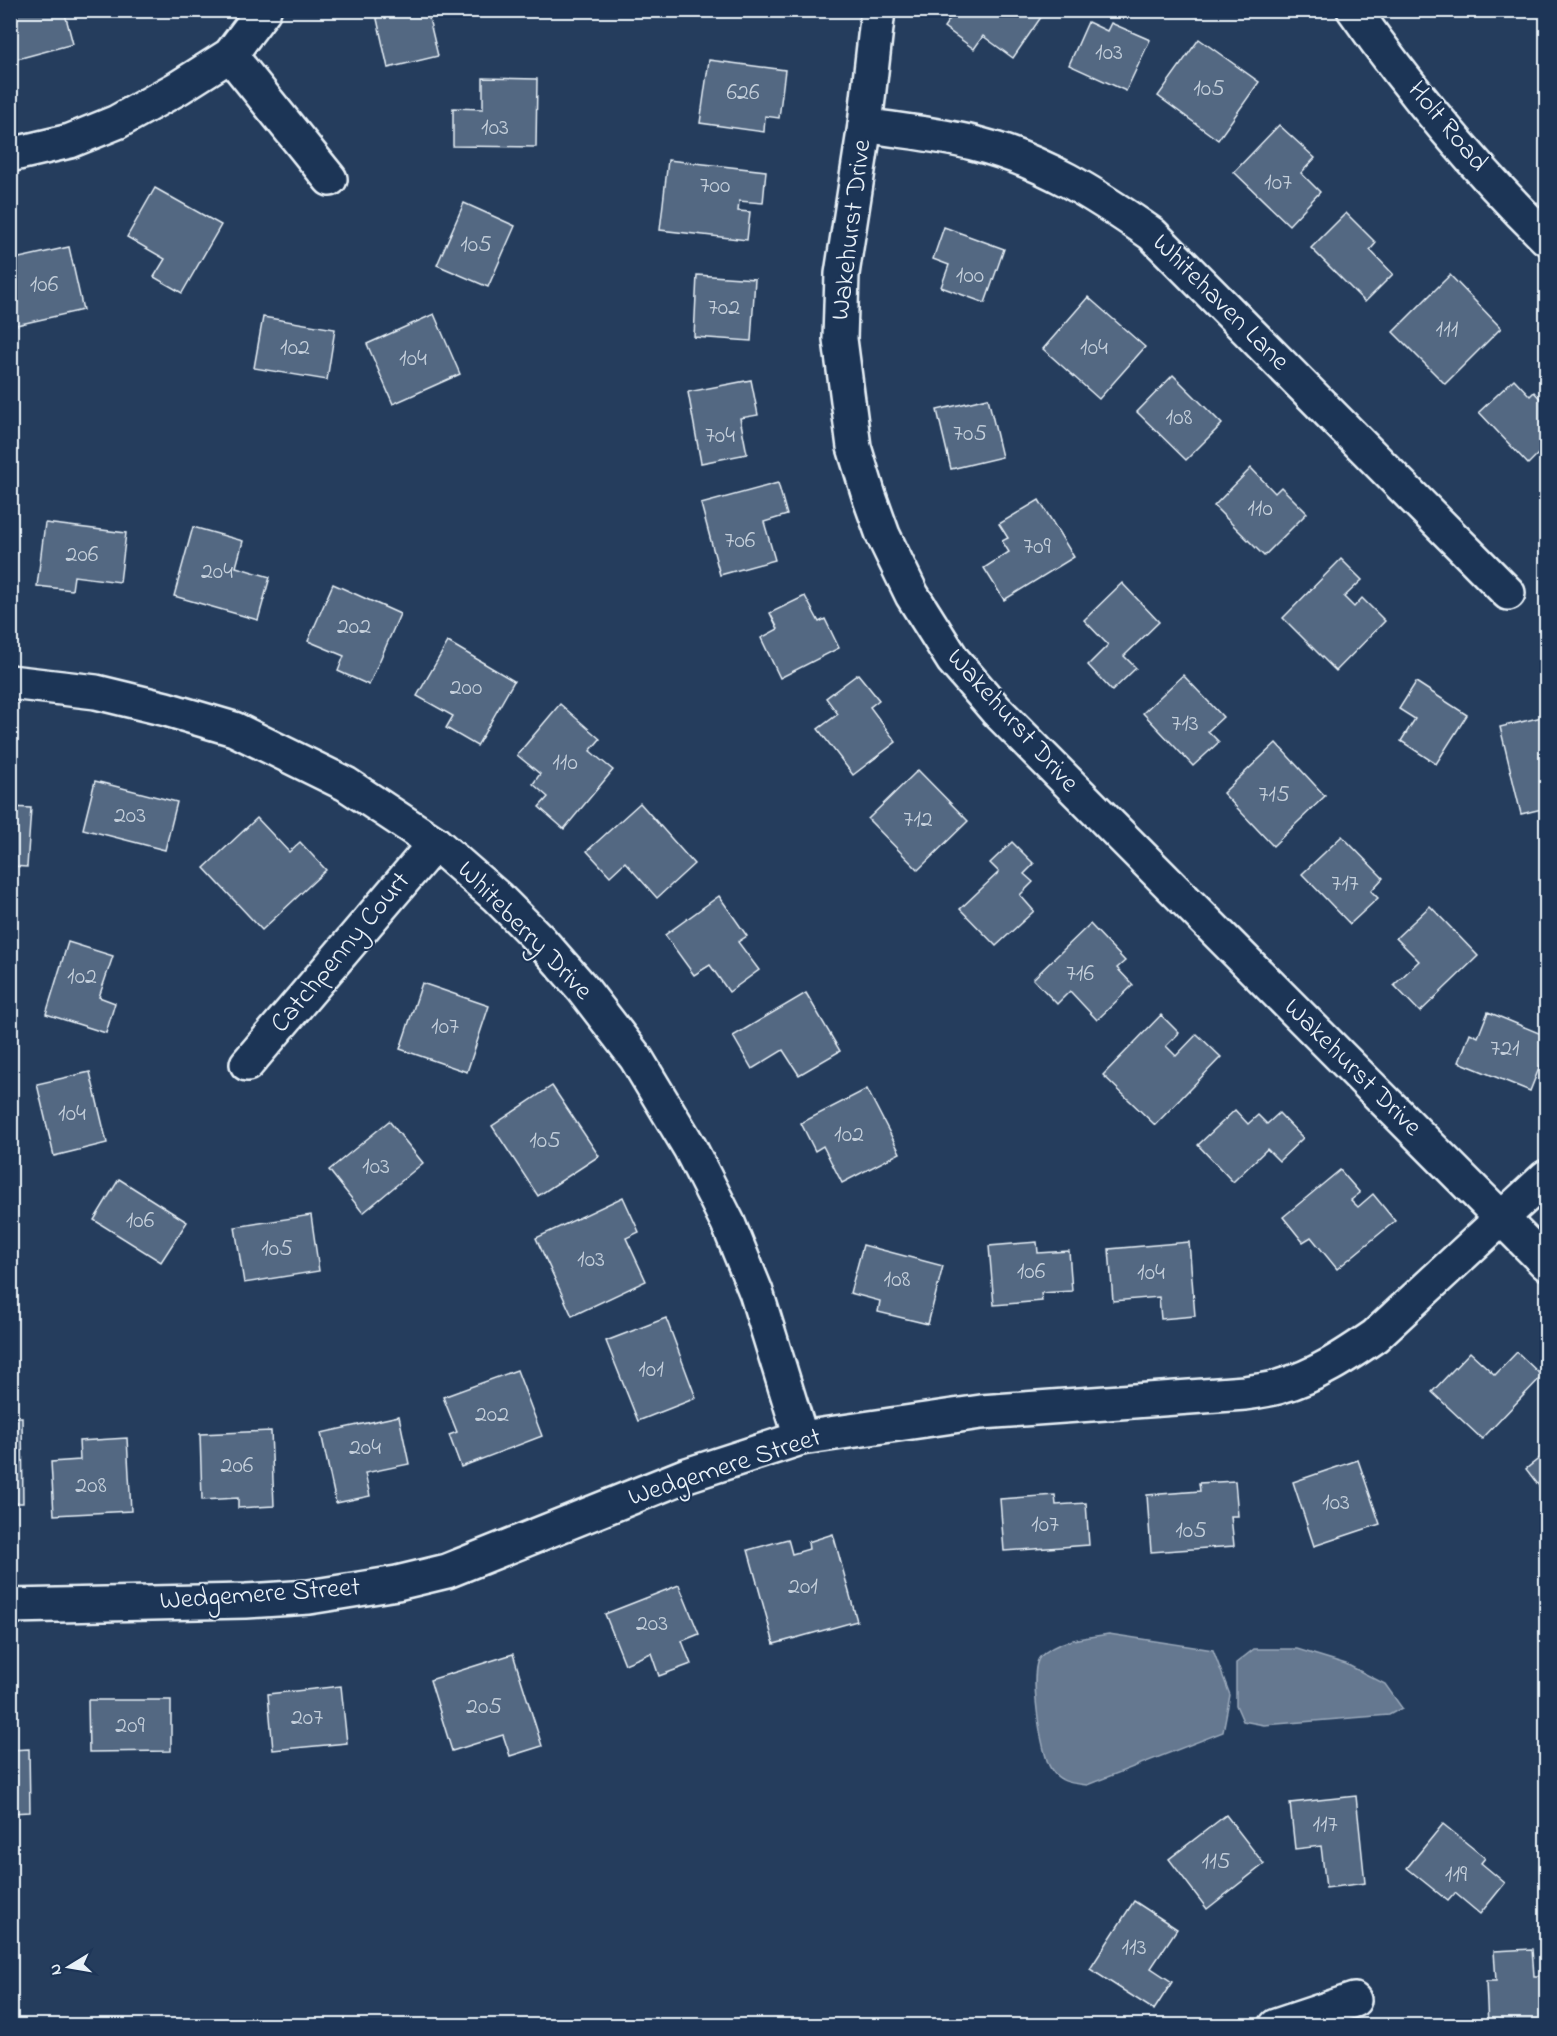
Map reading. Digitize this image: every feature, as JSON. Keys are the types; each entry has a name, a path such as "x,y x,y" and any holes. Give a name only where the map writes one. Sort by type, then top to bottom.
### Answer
{"street":[{"path":"10,155 70,141 117,122 178,88 230,55 264,10"},
{"name":"Wakehurst Drive","path":"878,10 865,125 842,274 840,339 854,447 883,535 912,595 952,660 996,710 1546,1263"},
{"name":"Holt Road","path":"1354,10 1436,116 1514,206 1546,238"},
{"path":"230,55 330,179"},
{"name":"Whitehaven Lane","path":"865,125 973,142 1019,158 1050,170 1097,196 1152,234 1508,593"},
{"name":"Whiteberry Drive","path":"10,682 96,692 234,729 346,784 435,843 497,897 541,941 583,989 636,1058 690,1149 728,1223 756,1292 801,1438"},
{"name":"Catchpenny Court","path":"247,1064 435,843"},
{"name":"Wedgemere Street","path":"10,1606 309,1597 397,1583 447,1571 687,1475 801,1438 981,1412 1245,1392 1280,1387 1312,1375 1344,1358 1376,1336 1546,1177"},
{"path":"1276,2025 1354,2000"}],"water":[{"path":"1109,1634 1213,1650 1230,1695 1223,1732 1087,1785 1067,1782 1051,1769 1043,1747 1037,1712 1035,1678 1037,1665 1040,1657 1055,1646 1072,1640"},
{"path":"1254,1649 1297,1649 1346,1664 1385,1684 1402,1708 1389,1715 1264,1725 1243,1721 1236,1705 1236,1663"}],"building":[{"path":"10,10 64,10 73,44 10,61"},
{"path":"375,10 427,10 438,56 388,68"},
{"path":"956,10 1046,10 1013,58 983,36 974,49 944,27"},
{"path":"1088,22 1107,31 1111,23 1150,40 1126,91 1069,65"},
{"path":"1199,39 1259,82 1218,140 1158,96"},
{"path":"709,60 785,70 779,118 765,116 764,132 700,123"},
{"path":"483,78 537,79 536,147 453,146 453,108 483,109"},
{"path":"1279,125 1315,158 1301,173 1320,192 1289,225 1234,172"},
{"path":"668,160 766,171 763,203 739,201 738,211 750,212 747,240 660,230"},
{"path":"155,188 221,225 182,293 154,277 165,259 127,237"},
{"path":"464,203 515,226 488,287 437,265"},
{"path":"1346,213 1376,243 1370,250 1393,274 1365,302 1311,248"},
{"path":"944,227 1004,249 985,303 941,287 949,265 933,259"},
{"path":"69,247 83,310 12,326 10,260"},
{"path":"697,275 755,279 751,341 694,337"},
{"path":"1450,275 1501,328 1445,384 1393,332"},
{"path":"1088,297 1145,347 1099,399 1043,349"},
{"path":"434,314 460,374 393,404 367,344"},
{"path":"263,317 335,329 327,380 254,368"},
{"path":"1173,375 1222,424 1186,460 1137,412"},
{"path":"1514,379 1530,396 1534,392 1546,405 1546,446 1528,464 1479,412"},
{"path":"751,380 758,415 740,418 747,454 701,463 688,392"},
{"path":"988,398 1002,457 951,469 937,410"},
{"path":"1251,468 1275,493 1281,487 1307,513 1264,556 1214,506"},
{"path":"778,483 787,515 764,522 775,560 720,575 701,504"},
{"path":"1039,500 1074,557 1004,600 984,568 1009,552 1002,541 1008,538 999,524"},
{"path":"45,523 126,533 120,582 74,576 72,590 37,586"},
{"path":"193,527 243,541 236,567 270,577 258,620 174,596"},
{"path":"1341,559 1362,580 1344,597 1354,607 1362,598 1385,621 1336,671 1283,618"},
{"path":"1122,583 1159,622 1124,656 1136,668 1112,691 1088,665 1108,645 1084,620"},
{"path":"333,584 400,614 369,685 338,671 344,656 308,641"},
{"path":"805,596 819,622 825,619 839,648 780,678 761,638 778,629 770,613"},
{"path":"448,642 514,681 477,746 446,728 453,716 417,696"},
{"path":"858,674 879,700 870,707 896,742 853,775 818,729 838,714 826,698"},
{"path":"1183,675 1223,717 1208,731 1219,742 1193,766 1143,713"},
{"path":"1416,682 1467,715 1436,764 1401,741 1415,719 1399,709"},
{"path":"560,704 600,739 590,751 613,770 564,829 539,807 548,797 533,784 540,774 517,755"},
{"path":"1546,716 1546,808 1521,814 1500,727"},
{"path":"1276,743 1325,796 1273,846 1223,793"},
{"path":"918,770 968,821 918,870 868,819"},
{"path":"95,781 177,802 165,850 83,829"},
{"path":"640,803 694,864 657,898 625,862 610,876 587,851"},
{"path":"10,807 31,808 27,867 10,866"},
{"path":"257,818 289,852 300,842 326,870 262,930 204,868"},
{"path":"1342,836 1383,878 1371,891 1378,898 1350,924 1302,874"},
{"path":"1012,842 1034,864 1024,874 1033,882 1020,895 1034,911 996,946 960,909 999,872 990,863"},
{"path":"719,896 747,936 738,942 759,970 729,992 710,965 694,975 665,935"},
{"path":"1430,906 1478,956 1420,1012 1394,985 1419,961 1396,938"},
{"path":"1090,924 1125,961 1117,968 1133,985 1097,1020 1070,991 1057,1004 1033,979"},
{"path":"68,942 113,956 99,997 115,1003 106,1033 46,1014"},
{"path":"422,983 489,1006 467,1072 400,1049"},
{"path":"806,993 840,1051 799,1075 783,1050 752,1069 733,1036"},
{"path":"1488,1012 1546,1036 1546,1063 1542,1061 1530,1091 1459,1062 1470,1033 1478,1037"},
{"path":"1161,1015 1179,1033 1166,1046 1176,1056 1197,1034 1221,1057 1155,1125 1103,1075"},
{"path":"90,1072 107,1143 54,1156 37,1084"},
{"path":"552,1086 599,1156 538,1196 492,1126"},
{"path":"867,1089 900,1153 842,1183 823,1146 815,1151 801,1123"},
{"path":"1235,1110 1248,1124 1258,1115 1267,1124 1279,1113 1303,1138 1279,1161 1267,1149 1233,1182 1198,1145"},
{"path":"389,1121 423,1163 363,1213 329,1170"},
{"path":"1340,1170 1360,1193 1351,1200 1358,1207 1373,1194 1395,1221 1337,1269 1311,1237 1303,1242 1283,1217"},
{"path":"119,1179 187,1222 161,1262 94,1220"},
{"path":"623,1197 639,1232 626,1238 646,1281 572,1316 536,1238"},
{"path":"311,1215 319,1271 244,1283 235,1227"},
{"path":"1037,1242 1038,1253 1069,1251 1072,1291 1041,1293 1042,1301 994,1305 989,1246"},
{"path":"1189,1242 1195,1316 1161,1319 1159,1297 1113,1301 1109,1249"},
{"path":"863,1245 943,1266 928,1324 878,1312 880,1301 850,1293"},
{"path":"666,1318 696,1398 638,1421 606,1341"},
{"path":"1470,1352 1495,1375 1517,1352 1542,1376 1482,1439 1432,1392"},
{"path":"517,1370 542,1436 461,1467 449,1435 457,1432 443,1397"},
{"path":"399,1416 409,1464 365,1473 370,1496 336,1503 321,1433"},
{"path":"10,1417 22,1417 23,1503 10,1503"},
{"path":"271,1431 274,1506 238,1508 238,1498 202,1500 200,1434"},
{"path":"127,1438 131,1511 54,1515 51,1462 80,1460 79,1441"},
{"path":"1546,1453 1546,1495 1526,1469"},
{"path":"1358,1460 1380,1524 1314,1546 1293,1482"},
{"path":"1235,1481 1238,1516 1231,1516 1234,1546 1151,1552 1147,1495 1200,1491 1199,1483"},
{"path":"1055,1495 1056,1505 1086,1503 1089,1545 1004,1551 1000,1499"},
{"path":"833,1534 857,1621 774,1644 748,1550 788,1539 792,1554 809,1549 808,1542"},
{"path":"679,1585 699,1634 682,1641 691,1664 659,1676 651,1653 625,1664 605,1614"},
{"path":"513,1654 542,1746 510,1756 503,1735 452,1751 430,1680"},
{"path":"341,1686 347,1743 273,1750 268,1694"},
{"path":"88,1700 171,1700 171,1751 89,1752"},
{"path":"29,1749 30,1812 10,1813 10,1750"},
{"path":"1356,1796 1365,1883 1326,1888 1321,1846 1295,1849 1290,1803"},
{"path":"1226,1815 1264,1864 1207,1909 1169,1859"},
{"path":"1443,1824 1485,1858 1481,1863 1505,1883 1480,1914 1455,1893 1448,1901 1407,1868"},
{"path":"1134,1901 1177,1929 1151,1968 1172,1982 1154,2010 1090,1969"},
{"path":"1532,1949 1534,1976 1542,1976 1545,2026 1488,2026 1486,1981 1496,1981 1494,1951"}]}
